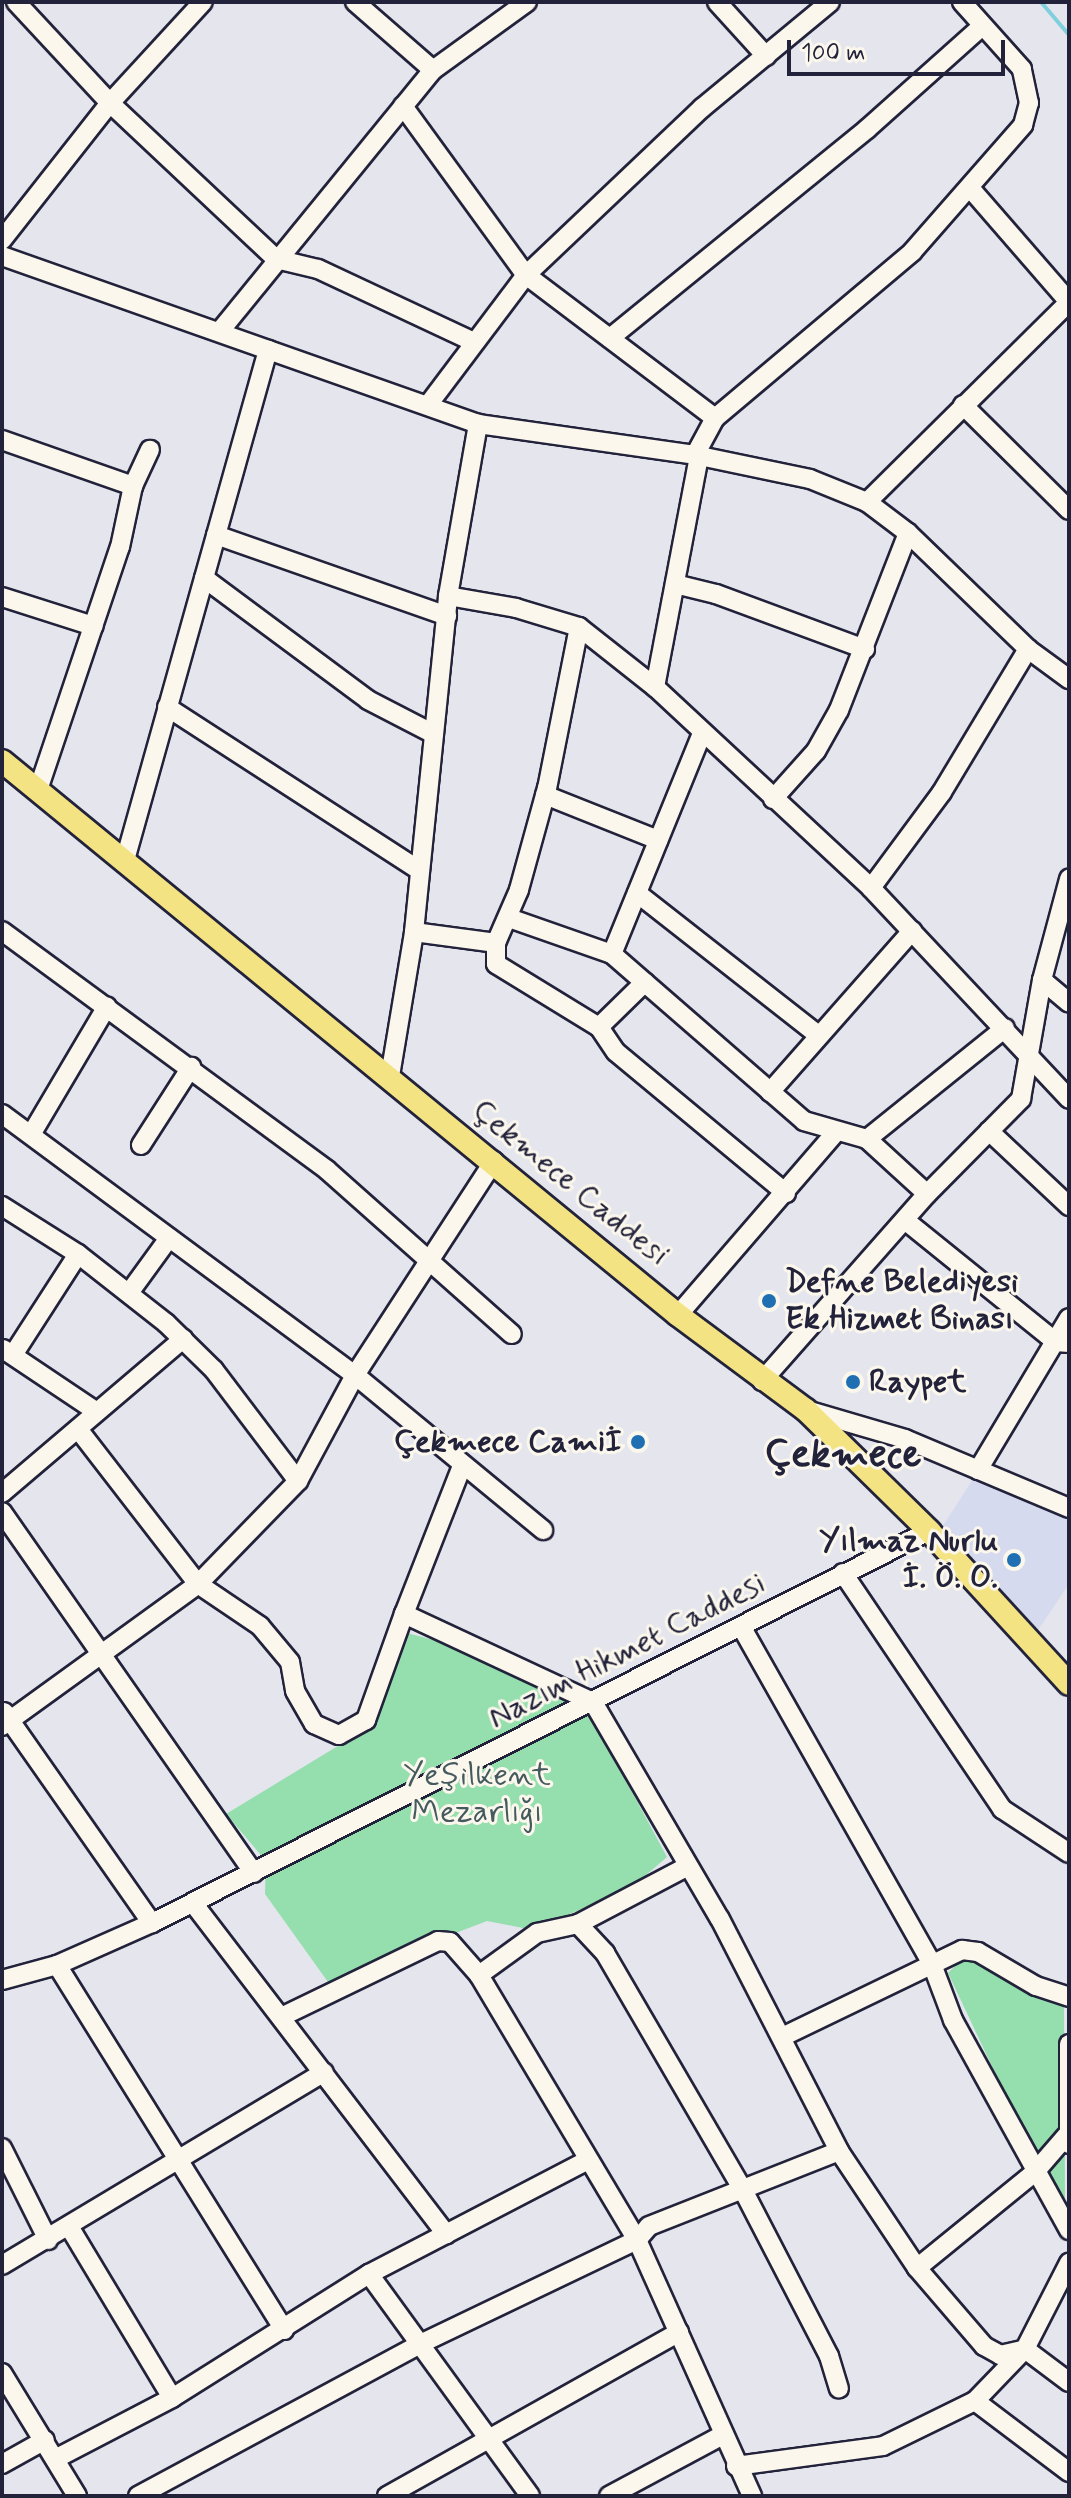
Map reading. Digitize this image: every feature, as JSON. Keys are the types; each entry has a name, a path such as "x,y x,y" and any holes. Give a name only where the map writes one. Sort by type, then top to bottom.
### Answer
{"main road":[{"name":"Çekmece Caddesi","path":"2,761 494,1161 678,1315 762,1381 806,1410 929,1531 1069,1684"}],"street":[{"path":"16,2 110,103 276,259 318,269 472,341"},
{"path":"2,240 110,103 203,2"},
{"path":"355,2 433,70"},
{"path":"220,331 433,70 527,2"},
{"path":"717,2 766,56"},
{"path":"428,405 472,341 526,275 702,108 830,2"},
{"path":"655,687 697,455 715,418 912,252 1023,125 1029,103 1022,69 962,2"},
{"path":"610,338 867,129 982,26"},
{"path":"403,106 526,275 715,418"},
{"path":"867,502 1069,302 970,188"},
{"path":"2,256 478,424 697,455 810,479 867,502 908,533 1028,649 1069,679"},
{"path":"125,860 268,350"},
{"path":"963,405 1069,510"},
{"path":"390,1076 414,932 448,596 478,424"},
{"path":"2,440 133,486"},
{"path":"38,790 93,626 133,486 150,450"},
{"path":"773,799 822,740 865,649 908,533"},
{"path":"216,535 447,616"},
{"path":"204,578 368,700 434,734"},
{"path":"675,584 716,594 865,649"},
{"path":"448,596 516,608 579,627 655,687 871,888 1069,1099"},
{"path":"2,597 93,626"},
{"path":"579,627 545,795 509,918 496,943 496,964 599,1027 616,1052 786,1193"},
{"path":"871,888 942,792 1028,649"},
{"path":"167,707 419,870"},
{"path":"612,954 702,733"},
{"path":"545,795 658,840"},
{"path":"762,1381 927,1194 1021,1099 1042,980 1069,879"},
{"path":"637,893 818,1035"},
{"path":"509,918 612,954 804,1121 867,1139 927,1194"},
{"path":"2,931 191,1067 327,1170 512,1334"},
{"path":"770,1092 912,931"},
{"path":"414,932 496,943"},
{"path":"1042,980 1069,1003"},
{"path":"599,1027 645,982"},
{"path":"32,1133 107,1006"},
{"path":"867,1139 1005,1028"},
{"path":"141,1145 191,1067"},
{"path":"2,1114 32,1133 355,1375 543,1530"},
{"path":"678,1315 837,1131"},
{"path":"989,1131 1069,1206"},
{"path":"152,1923 5,1719 198,1584 298,1481 355,1375 494,1161"},
{"path":"2,1206 78,1254 183,1339 214,1370 298,1481"},
{"path":"906,1221 1063,1342"},
{"path":"129,1293 169,1238"},
{"path":"78,1254 7,1352 97,1412"},
{"path":"978,1470 1063,1342 1069,1318"},
{"path":"2,1493 183,1339"},
{"path":"806,1410 905,1439 978,1470 1065,1500"},
{"path":"78,1429 198,1584 260,1626 290,1662 295,1691 314,1724 339,1735 366,1720 462,1466"},
{"path":"2,1512 254,1873"},
{"name":"Nazım Hikmet Caddesi","path":"2,1980 57,1965 152,1923 929,1531"},
{"path":"843,1573 1002,1809 1069,1853"},
{"path":"404,1614 593,1702 784,2036 839,2151 917,2268 984,2346 1000,2355 1025,2349"},
{"path":"742,1628 932,1964 953,2020 1069,2230"},
{"path":"479,1975 537,1933 578,1924 688,1866"},
{"path":"193,1903 446,2234"},
{"path":"578,1924 605,1953 743,2190 829,2356 839,2388"},
{"path":"281,2017 438,1941 450,1942 479,1975 637,2240 721,2436 752,2496"},
{"path":"784,2036 962,1950 978,1952 1036,1986 1069,1997"},
{"path":"57,1965 284,2330"},
{"path":"917,2268 1035,2172 1068,2139 1069,2044"},
{"path":"2,2265 70,2228 324,2072"},
{"path":"2,2148 48,2240"},
{"path":"138,2496 422,2343 637,2240 649,2226 839,2151"},
{"path":"55,2459 172,2398 369,2274 588,2160"},
{"path":"70,2228 172,2398"},
{"path":"736,2466 883,2446 975,2401 1025,2349 1069,2263"},
{"path":"369,2274 491,2437 530,2496"},
{"path":"387,2496 679,2332"},
{"path":"1025,2349 1069,2382"},
{"path":"2,2373 77,2496"},
{"path":"975,2401 1069,2472"},
{"path":"609,2496 721,2436"},
{"path":"2,2464 45,2440"}],"shaded area":[{"name":"Yılmaz Nurlu İ. Ö. O.","path":"973,1479 1069,1511 1069,1584 1032,1639 937,1535"}],"green space":[{"name":"Yeşilkent Mezarlığı","path":"407,1633 445,1643 552,1691 590,1714 667,1857 632,1887 533,1930 487,1921 328,1982 265,1894 266,1861 226,1814 369,1727"},
{"path":"964,1957 982,1959 1064,2003 1065,2198 1057,2200 1039,2166 948,1973"}],"waterway":[{"path":"1041,2 1069,35"}],"place":[{"name":"Defne Belediyesi Ek Hizmet Binası","path":"769,1301"},
{"name":"Raypet","path":"853,1382"},
{"name":"Çekmece Camiİ","path":"638,1442"},
{"name":"Yılmaz Nurlu İ. Ö. O.","path":"1014,1560"}],"district":[{"name":"Çekmece","path":"843,1455"}]}
